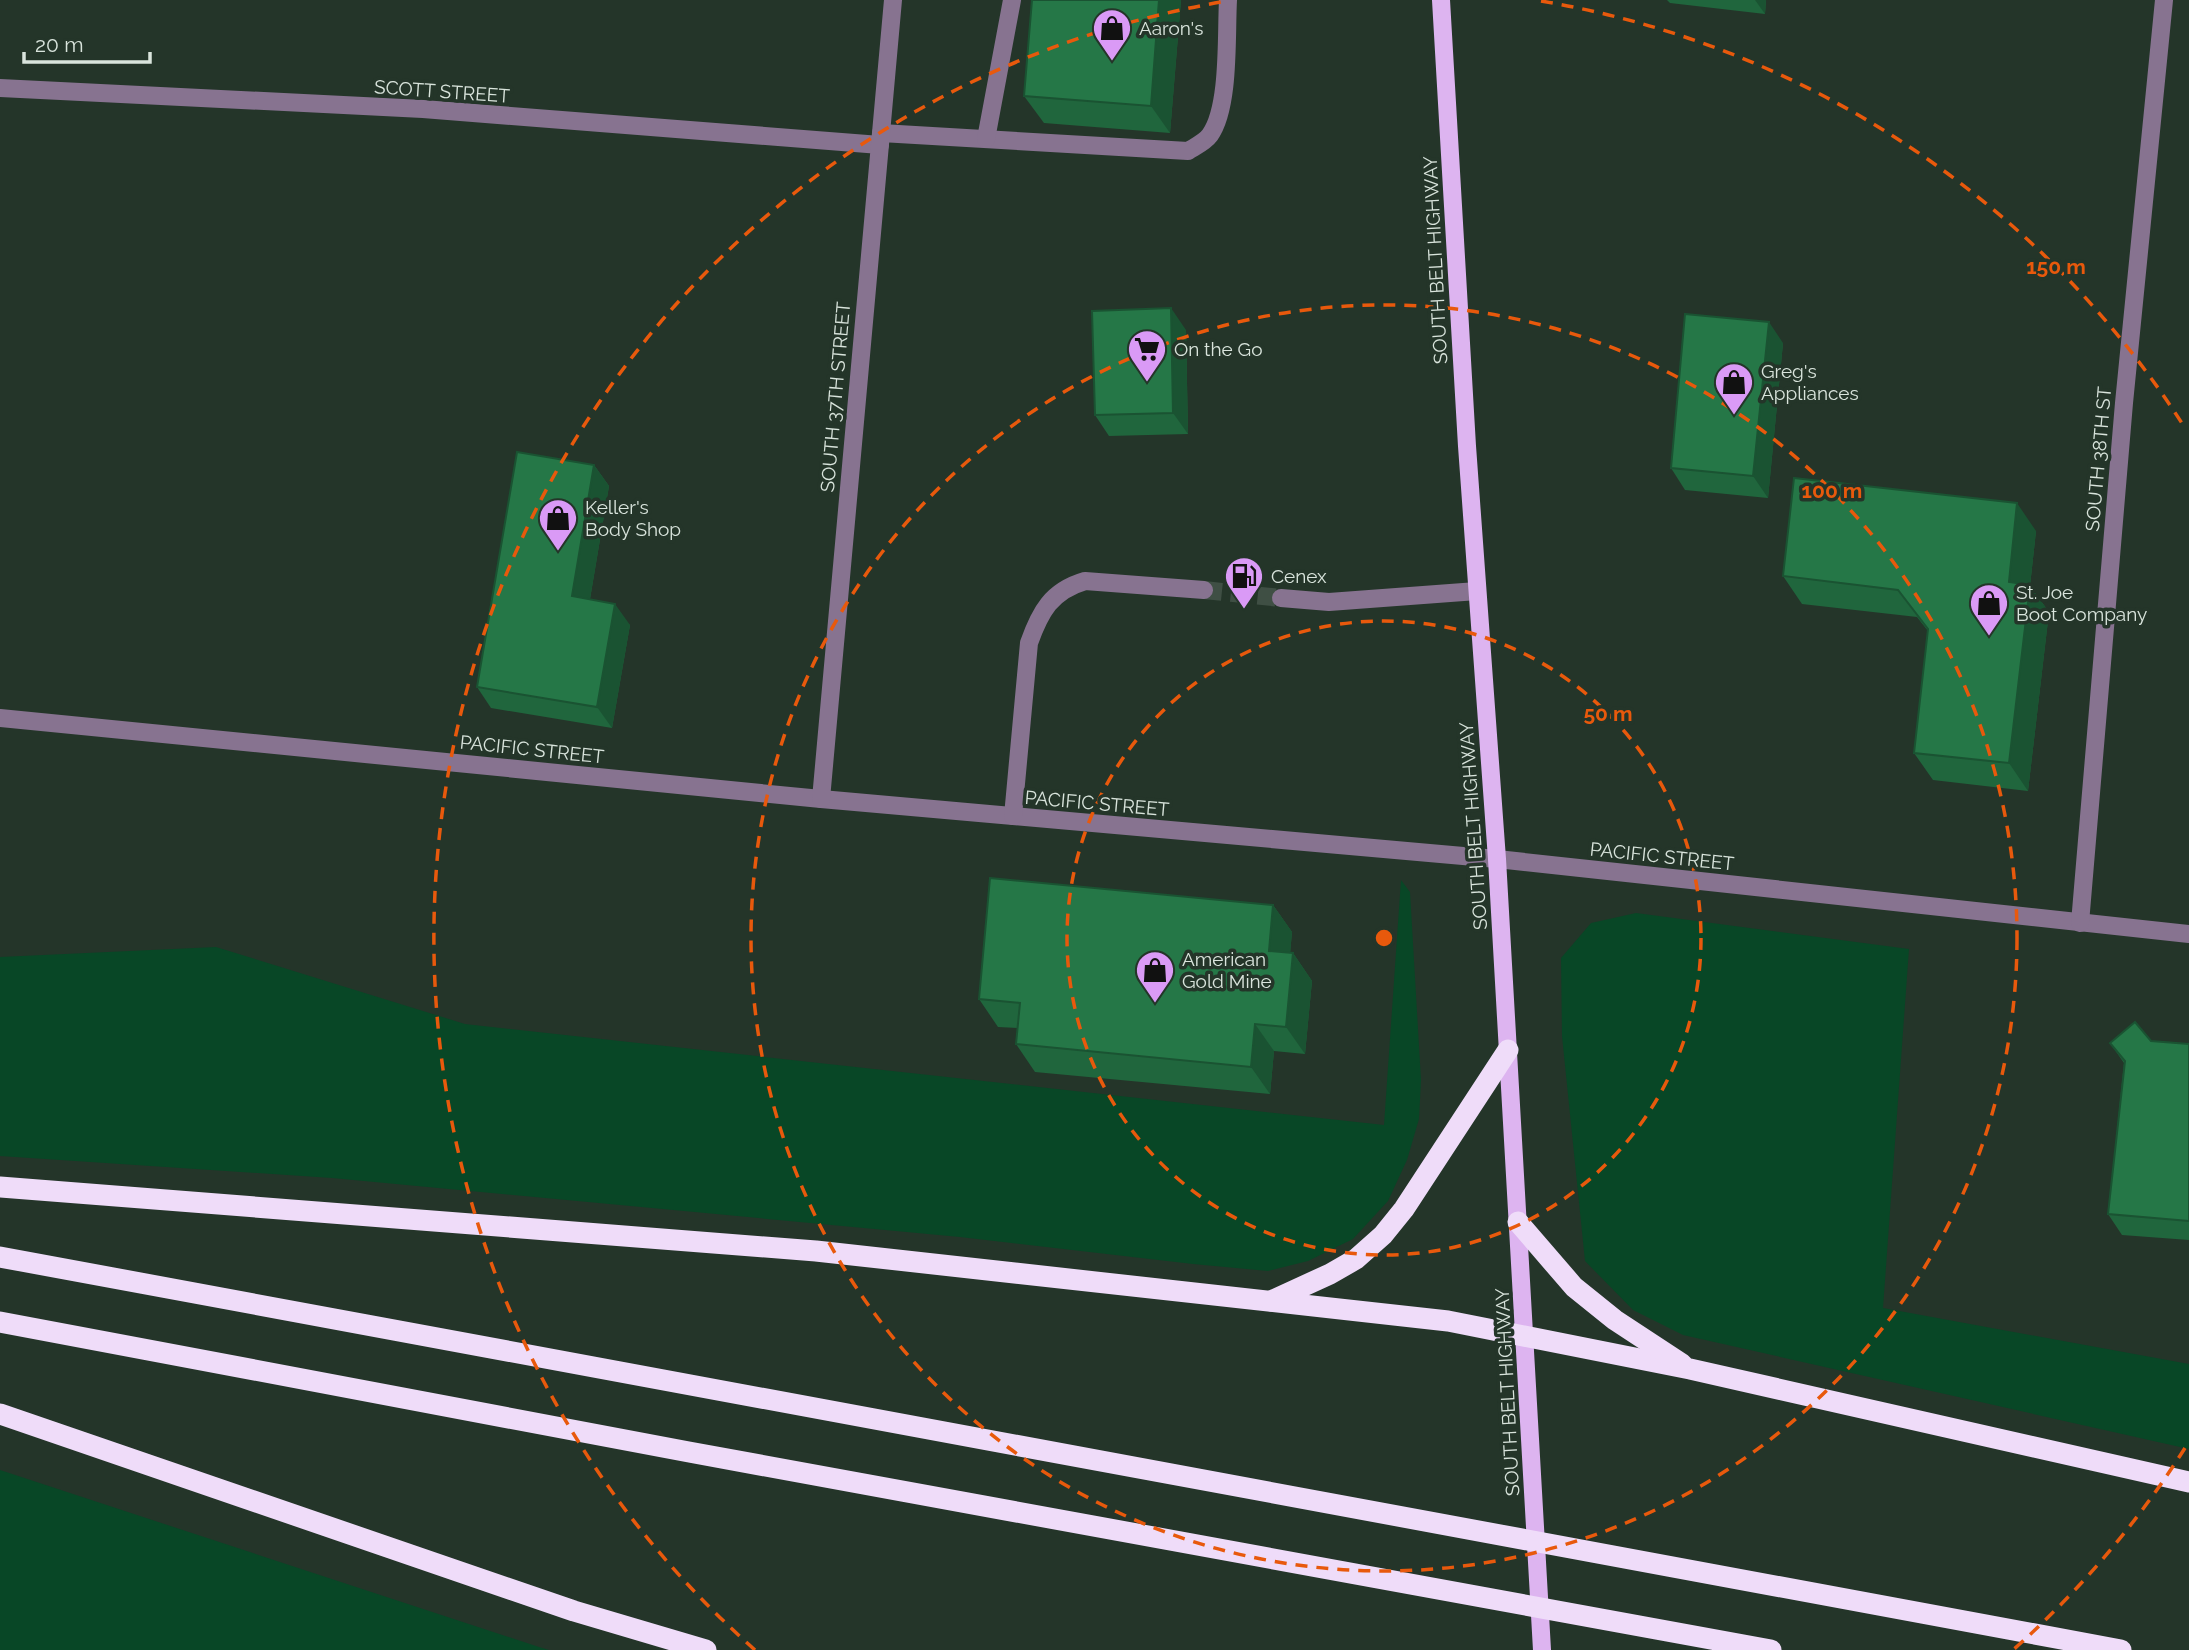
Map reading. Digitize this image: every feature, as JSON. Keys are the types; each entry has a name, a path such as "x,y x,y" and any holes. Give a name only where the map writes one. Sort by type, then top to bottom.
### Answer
{"highway":[{"path":"1270,1301 1356,1259 1383,1235 1404,1209 1508,1050"},
{"path":"0,1187 816,1251 1448,1321 1690,1369 2189,1482"},
{"path":"1518,1222 1574,1287 1615,1320 1690,1369"},
{"path":"0,1257 688,1387 1350,1506 2120,1650"},
{"path":"0,1322 689,1452 1770,1650"},
{"path":"0,1414 561,1606 706,1650"}],"main road":[{"name":"SOUTH BELT HIGHWAY","path":"1441,0 1477,591 1497,859 1542,1650"}],"street":[{"name":"SOUTH 37TH STREET","path":"821,799 893,0"},
{"path":"986,139 1012,0"},
{"name":"SCOTT STREET","path":"0,88 423,110 881,139 986,139 1188,151 1208,138 1218,123 1222,103 1228,0"},
{"name":"SOUTH 38TH ST","path":"2080,923 2124,403 2164,0"},
{"path":"1013,816 1029,643 1037,621 1051,600 1069,586 1085,581 1204,590"},
{"path":"1281,598 1329,602 1477,591"},
{"name":"PACIFIC STREET","path":"0,718 821,799 1497,859 2189,934"}],"green space":[{"path":"1401,880 1410,892 1421,1080 1419,1119 1407,1160 1388,1201 1353,1239 1308,1261 1268,1271 960,1237 332,1178 0,1156 0,957 216,947 465,1024 1384,1125"},
{"path":"1636,913 1909,949 1883,1308 2189,1364 2189,1449 1683,1335 1633,1310 1585,1261 1562,1036 1561,958 1591,923"},
{"path":"0,1470 539,1647 549,1650 0,1650"}],"building":[{"name":"Aaron's","path":"1032,0 1159,0 1151,106 1024,96"},
{"name":"On the Go","path":"1171,308 1173,413 1095,415 1092,311"},
{"name":"Greg's Appliances","path":"1685,314 1769,322 1753,476 1671,468"},
{"name":"Keller's Body Shop","path":"517,452 594,465 572,596 615,604 597,707 477,687"},
{"name":"St. Joe Boot Company","path":"1794,478 2017,503 2009,582 2030,585 2009,763 1914,753 1928,629 1898,590 1783,576"},
{"name":"American Gold Mine","path":"990,878 1273,905 1269,951 1293,953 1286,1027 1255,1024 1251,1067 1016,1044 1020,1003 979,999"},
{"path":"2135,1022 2151,1041 2189,1044 2189,1221 2108,1214 2125,1061 2110,1043"}],"tunnel":[{"path":"1204,590 1281,598"}],"place":[{"name":"Aaron's","path":"1112,62"},
{"name":"On the Go","path":"1147,383"},
{"name":"Greg's Appliances","path":"1734,416"},
{"name":"Keller's Body Shop","path":"558,552"},
{"name":"Cenex","path":"1244,610"},
{"name":"St. Joe Boot Company","path":"1989,637"},
{"name":"American Gold Mine","path":"1155,1004"}]}
